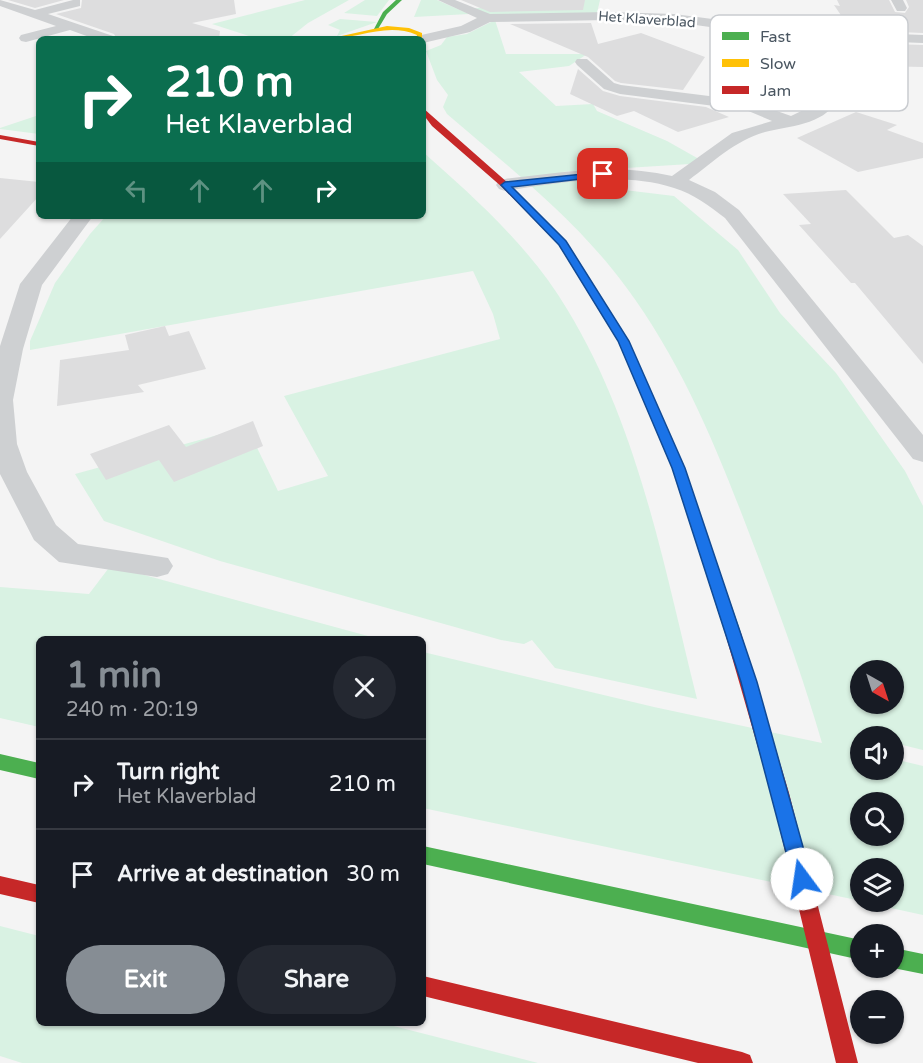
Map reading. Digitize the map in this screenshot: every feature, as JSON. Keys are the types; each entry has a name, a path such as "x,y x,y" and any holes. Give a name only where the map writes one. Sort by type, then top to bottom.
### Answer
{"main road":[{"path":"376,28 385,13 399,0"},
{"path":"402,28 400,20 407,0"},
{"path":"357,36 376,28 402,28 417,36"},
{"path":"426,114 505,185 563,243 580,275 623,341 678,468 749,682 791,836 847,1063"},
{"path":"426,132 474,176 493,185 505,185"},
{"path":"0,137 36,144"},
{"path":"526,226 580,275"},
{"path":"0,762 36,770"},
{"path":"426,856 850,948"},
{"path":"0,885 36,893"},
{"path":"904,960 923,964"},
{"path":"426,988 742,1063"}],"street":[{"path":"20,9 55,0"},
{"path":"444,0 488,18"},
{"path":"609,16 614,0"},
{"path":"0,3 99,36"},
{"path":"34,14 76,3"},
{"name":"Het Klaverblad","path":"425,36 465,29 488,18 609,16 674,18 710,24"},
{"path":"26,38 70,26"},
{"path":"908,38 923,39"},
{"path":"582,62 609,86 710,101"},
{"path":"762,111 788,121"},
{"name":"Het Klaverblad","path":"676,182 724,146 749,132 816,111"},
{"path":"505,185 603,174 623,175 676,182 699,190 720,202 923,453"},
{"path":"81,219 31,284 11,349 0,400 3,444 13,472 45,532 70,554 157,566"}],"green space":[{"path":"305,0 349,0 308,23 292,36 249,36 212,24"},
{"path":"365,0 389,0 377,16 344,13"},
{"path":"421,0 437,0 469,14 414,17"},
{"path":"503,0 600,0 597,13 487,15 473,9 504,3"},
{"path":"340,19 377,22 337,36 340,30 328,25"},
{"path":"495,20 506,54 587,54 569,66 519,72 556,106 593,104 597,111 667,141 706,163 562,172 583,185 674,196 738,250 780,313 836,373 905,471 923,506 923,750 904,745 904,726 850,726 850,780 904,780 904,761 923,766 923,915 904,911 904,858 850,858 850,899 426,809 426,653 654,707 822,743 763,570 714,445 683,379 647,317 626,287 586,239 542,196 447,114 443,107 448,95 437,80 426,51 441,45 447,37 467,34"},
{"path":"36,116 36,134 0,128"},
{"path":"426,155 519,244 552,286 592,354 613,401 647,499 697,699 555,668 532,640 524,644 501,640 220,561 104,521 75,474 247,427 278,491 328,476 284,396 500,339 493,314 473,271 30,350 30,341 55,283 103,219 426,219"},
{"path":"108,569 126,570 368,636 36,636 36,726 0,718 0,587 89,594"},
{"path":"0,926 36,935 36,1026 394,1026 538,1063 22,1063 0,1056"}],"building":[{"path":"8,0 64,0 35,8"},
{"path":"82,0 234,0 236,14 192,23 220,31 219,36 115,36 56,14 81,8"},
{"path":"461,0 585,0 583,10 490,12"},
{"path":"837,0 889,0 895,12 905,13 909,7 906,0 923,0 923,33 908,32 908,15 841,15 834,5 840,6"},
{"path":"591,23 598,44 641,33 705,57 683,90 621,83 615,81 588,57 510,24"},
{"path":"908,45 923,45 923,67 908,67"},
{"path":"578,69 603,91 620,96 706,107 710,111 729,117 678,132 634,111 617,116 570,94"},
{"path":"856,112 897,125 887,130 923,143 923,158 858,172 797,138"},
{"path":"0,178 36,182 36,199 0,239"},
{"path":"846,190 894,238 908,235 923,246 923,364 855,283 851,283 799,225 811,224 783,194"},
{"path":"165,326 169,336 189,331 206,369 138,385 144,392 57,406 60,360 129,350 125,335"},
{"path":"253,421 263,446 174,482 159,460 106,480 90,454 169,425 186,447"}],"traffic: fast":[{"path":"376,28 385,13 399,0"},
{"path":"612,323 623,341 678,468 733,633"},
{"path":"0,762 36,770"},
{"path":"426,856 850,948"},
{"path":"904,960 923,964"}],"traffic: slow":[{"path":"344,36 387,27 409,30 420,34 420,36"}],"traffic: jam":[{"path":"426,114 505,185 563,243 612,323"},
{"path":"0,137 36,143"},
{"path":"733,633 780,793 847,1063"},
{"path":"0,885 36,893"},
{"path":"426,987 742,1063"}],"route":[{"path":"603,174 505,185 563,243 580,275 623,341 678,468 749,682 802,879"}]}
